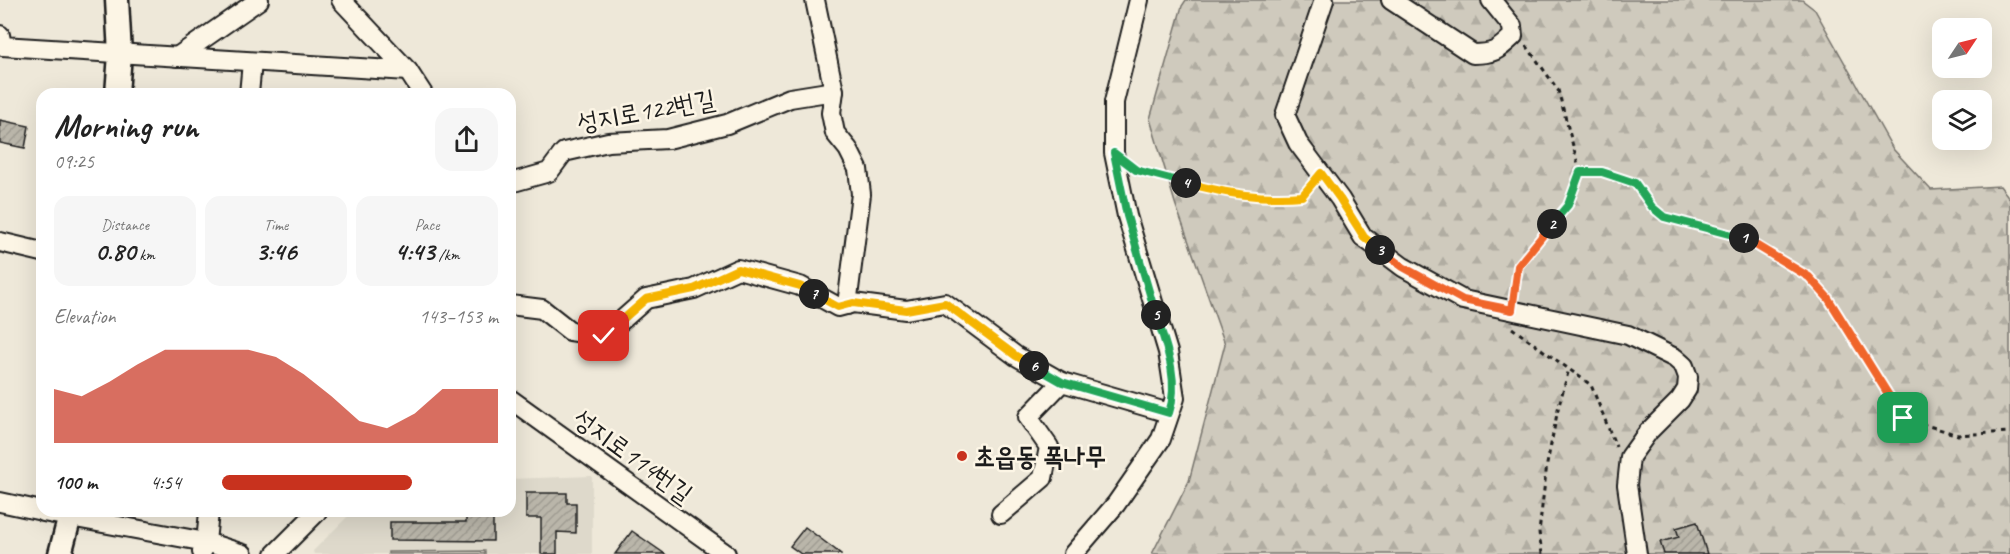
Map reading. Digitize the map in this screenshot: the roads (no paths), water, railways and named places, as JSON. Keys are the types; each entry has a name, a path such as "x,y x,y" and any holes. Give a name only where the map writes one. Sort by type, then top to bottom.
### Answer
{"main road":[{"path":"117,0 120,54 117,88"},
{"path":"60,554 70,517"}],"street":[{"path":"177,57 259,0"},
{"path":"341,0 408,71 419,88"},
{"path":"815,0 834,91 831,113 835,133 848,149 858,169 861,194 847,305"},
{"path":"1073,554 1116,504 1161,439 1174,398 1168,352 1127,216 1114,153 1114,102 1139,0"},
{"path":"1324,0 1285,115 1298,143 1340,199 1364,237 1403,267 1463,300 1628,335 1675,358 1684,366 1688,377 1687,389 1680,400 1648,432 1630,458 1627,485 1638,554"},
{"path":"1391,0 1473,54 1488,54 1498,50 1512,36 1512,26 1491,0"},
{"path":"1,40 120,54 408,71"},
{"path":"250,88 252,62"},
{"path":"405,88 408,71"},
{"name":"성지로122번길","path":"516,181 549,172 564,152 608,142 668,139 727,124 790,98 834,91"},
{"path":"0,242 36,251"},
{"path":"516,306 542,309 570,331 604,336 646,299 694,289 738,269 800,286 838,307 853,303 906,310 945,303 1016,356 1062,382 1169,413"},
{"path":"1001,514 1042,478 1049,447 1028,417 1062,382"},
{"name":"성지로114번길","path":"516,403 726,554"},
{"path":"0,502 36,510"},
{"path":"79,517 204,548 243,554"},
{"path":"204,548 208,517"},
{"path":"274,554 313,517"}],"place":[{"name":"초읍동 폭나무","path":"962,456"}]}
